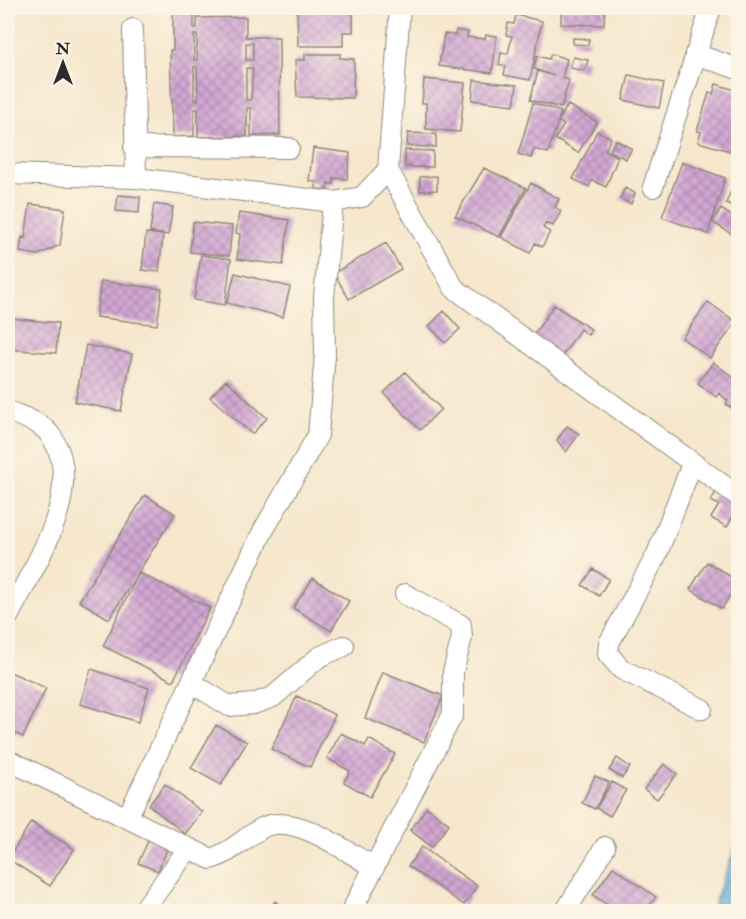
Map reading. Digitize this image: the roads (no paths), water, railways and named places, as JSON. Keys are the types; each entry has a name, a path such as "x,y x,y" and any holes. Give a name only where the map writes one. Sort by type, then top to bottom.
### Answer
{"street":[{"path":"400,8 388,170 454,288 738,496"},
{"path":"652,187 711,8"},
{"path":"133,29 136,178"},
{"path":"695,54 738,69"},
{"path":"134,147 289,148"},
{"path":"8,174 136,178 333,202 362,197 388,170"},
{"path":"127,819 263,531 318,435 325,355 324,297 333,202"},
{"path":"8,411 38,424 51,435 59,454 63,491 59,514 8,617"},
{"path":"692,464 657,554 609,643 608,654 621,669 702,709"},
{"path":"351,912 372,866 453,714 453,672 462,637 461,625 405,594"},
{"path":"192,683 229,706 253,704 273,697 319,657 344,646"},
{"path":"8,760 211,860 223,856 264,827 281,822 302,828 372,866"},
{"path":"565,912 606,847"},
{"path":"142,912 188,849"}],"water":[{"path":"738,840 738,911 713,911 715,901"}]}
